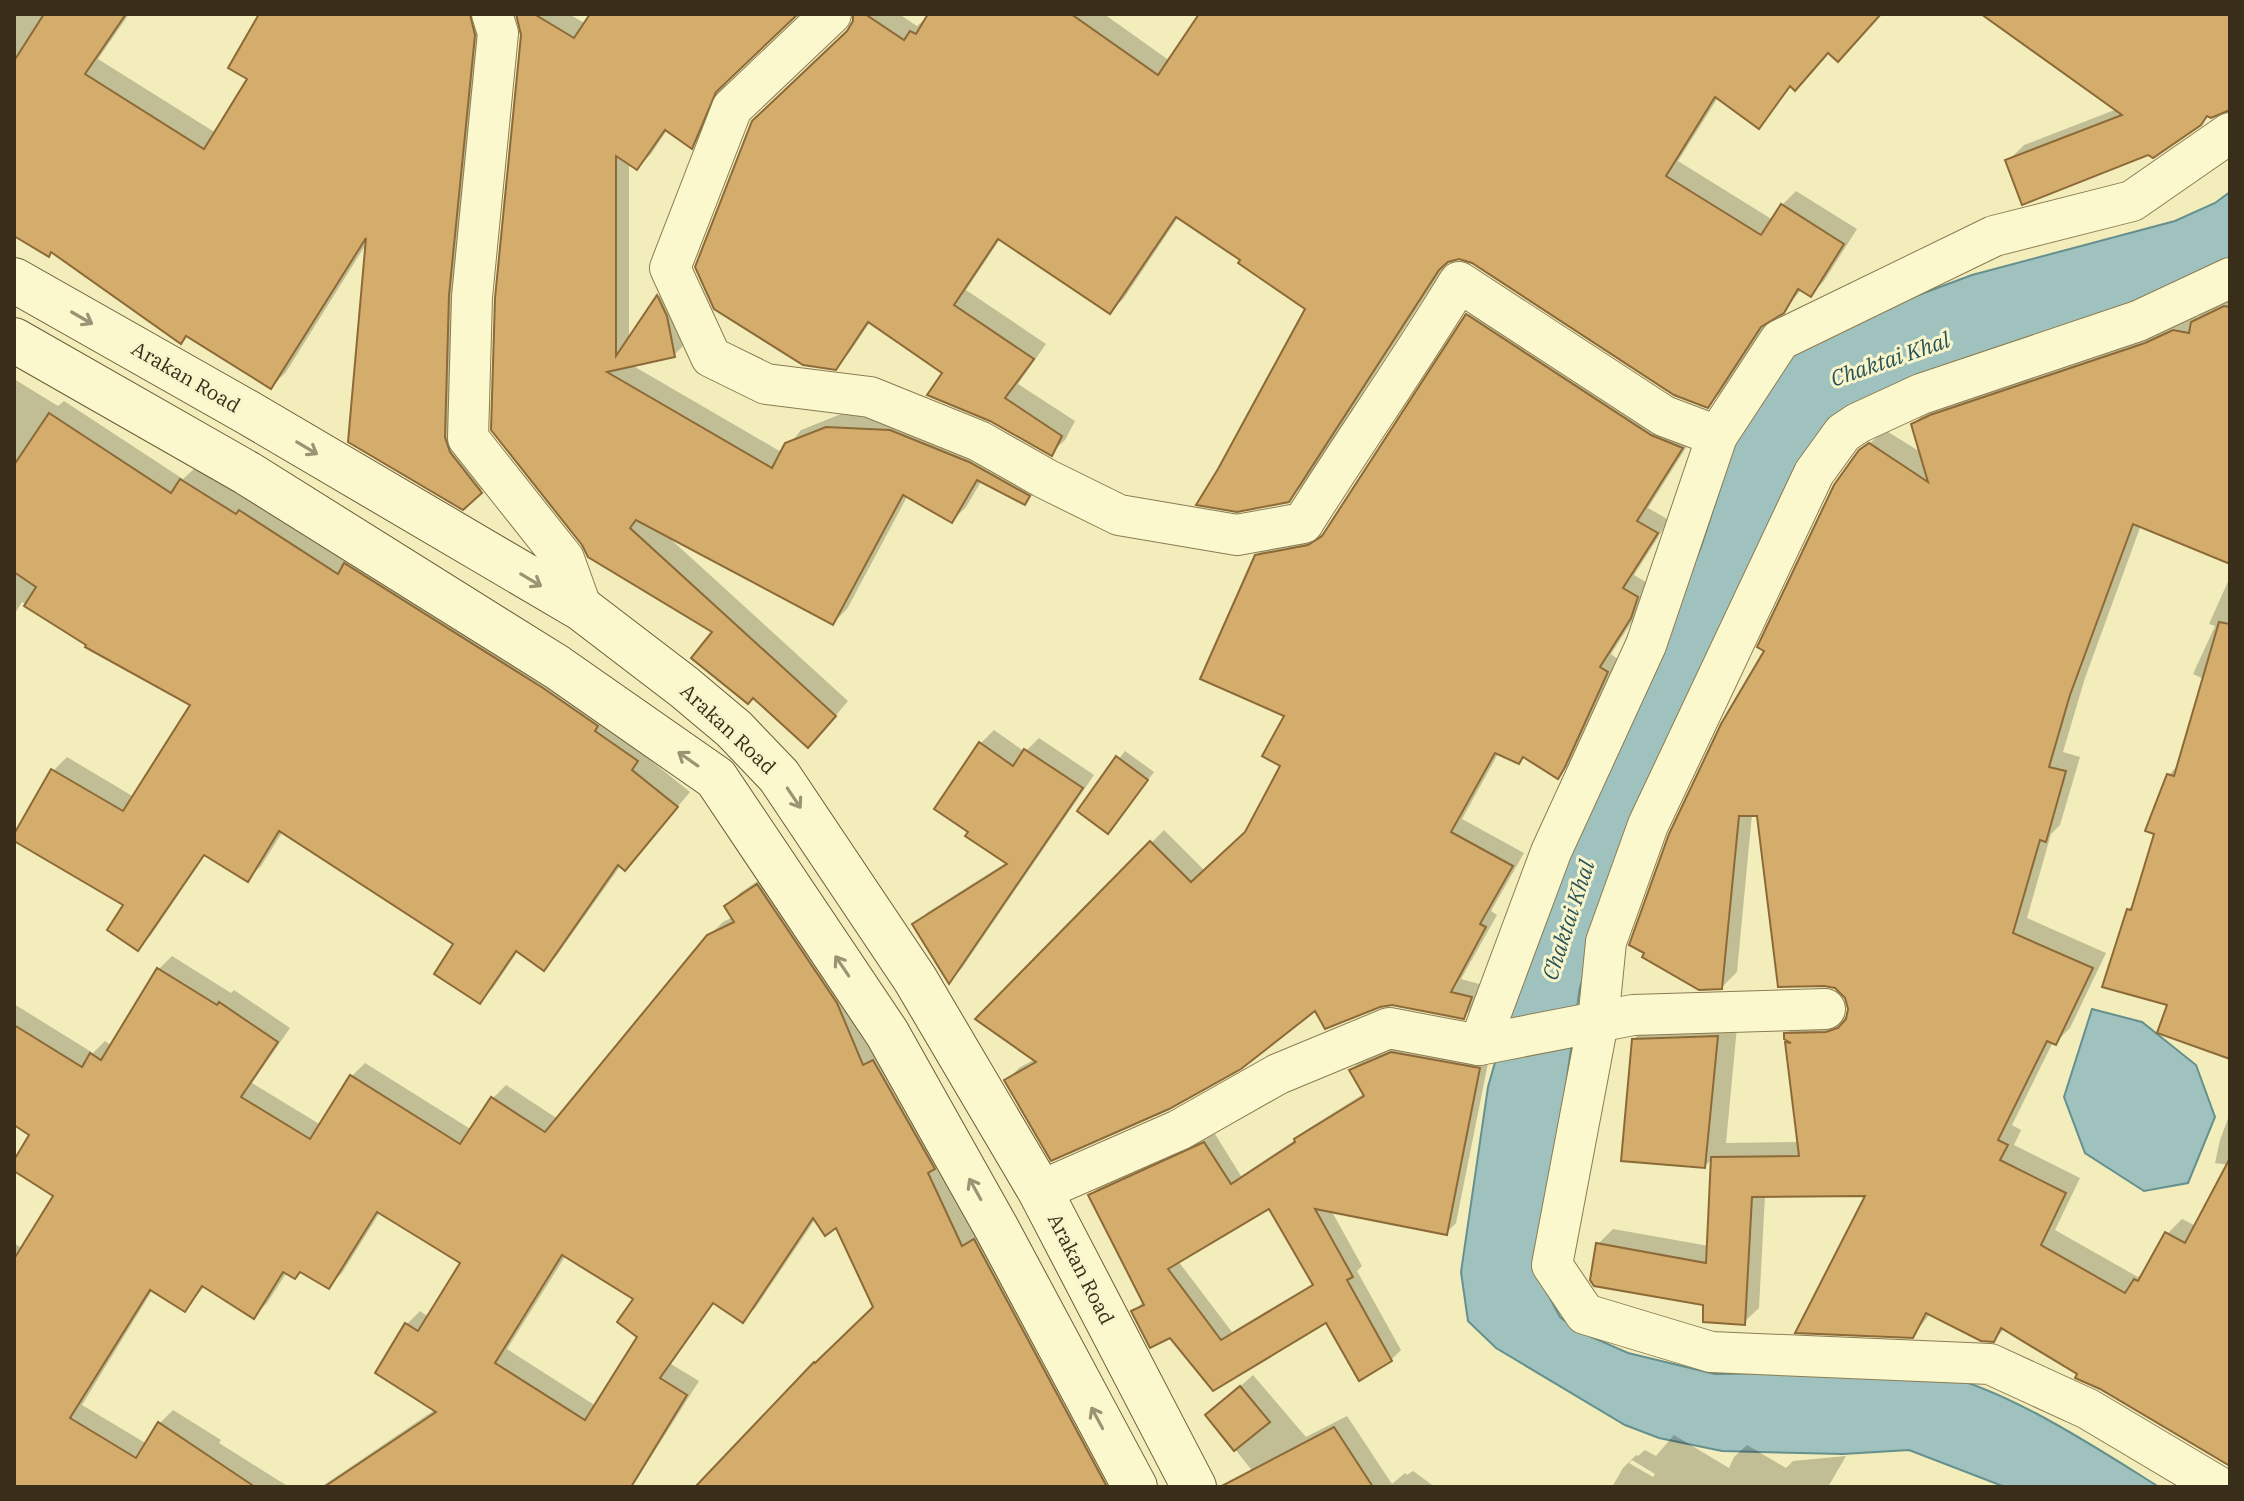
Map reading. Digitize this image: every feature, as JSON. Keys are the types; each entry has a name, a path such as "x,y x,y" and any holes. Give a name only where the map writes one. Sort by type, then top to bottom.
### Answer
{"main road":[{"name":"Arakan Road","path":"14,280 247,412 582,609 734,729 779,776 915,979 1040,1191 1194,1487"},
{"path":"14,340 261,481 557,667 716,778 887,1033 997,1229 1135,1487"}],"street":[{"path":"492,14 498,33 472,297 468,438 564,559 582,609"},
{"path":"831,14 732,108 670,268 711,357 766,384 870,397 979,441 1119,515 1237,535 1303,523 1342,460 1407,368 1459,282 1664,416 1717,436"},
{"path":"1479,1045 1551,852 1646,645 1717,436 1780,340 1994,236 2132,201 2230,133"},
{"path":"2219,1487 2088,1409 1990,1364 1711,1352 1585,1314 1552,1265 1606,942 1648,825 1814,473 1843,433 1858,423 1921,394 2138,321 2230,278"},
{"path":"1040,1191 1179,1130 1278,1074 1389,1028 1479,1045 1633,1015 1825,1009"}],"water":[{"name":"Chaktai Khal","path":"2230,192 2230,268 1857,412 1628,851 1580,987 1547,1216 1543,1285 1560,1317 1580,1332 1628,1353 1715,1374 1926,1371 1955,1379 2016,1403 2159,1487 2005,1487 1909,1450 1843,1454 1722,1451 1659,1438 1625,1425 1496,1348 1468,1321 1461,1272 1488,1087 1519,978 1574,828 1642,690 1701,547 1740,427 1789,353 1846,322 1972,275 2175,221 2215,203"},
{"path":"2092,1009 2142,1022 2196,1065 2215,1117 2188,1183 2144,1191 2085,1153 2064,1097"}],"building":[{"path":"44,14 126,14 85,74 204,149 247,79 228,68 259,14 470,14 475,35 449,295 445,437 450,452 482,493 463,510 348,442 366,238 271,389 186,336 181,344 51,252 49,257 14,236 14,61"},
{"path":"516,14 534,14 574,38 590,14 798,14 716,92 692,149 665,130 637,170 616,156 616,356 657,295 667,316 675,357 607,372 772,468 785,443 826,427 890,430 969,462 1030,496 1025,505 977,480 952,523 903,495 833,625 636,520 630,528 836,716 808,748 753,698 748,704 691,658 712,632 588,557 582,545 491,430 495,298 521,35"},
{"path":"853,14 865,14 904,40 910,31 916,34 928,14 1071,14 1158,75 1199,14 1881,14 1838,62 1828,53 1795,91 1790,86 1759,129 1715,97 1666,176 1761,235 1781,204 1844,244 1811,297 1798,289 1784,313 1761,327 1708,408 1674,395 1472,263 1459,259 1448,262 1439,270 1289,502 1237,512 1196,505 1305,309 1176,217 1110,314 998,239 954,305 1034,359 1005,398 1062,436 1052,456 990,421 927,395 942,373 868,322 836,370 803,365 714,309 695,267 752,121 847,31"},
{"path":"1981,14 2230,14 2230,110 2211,118 2207,116 2201,125 2153,158 2148,155 2022,205 2005,160 2122,115"},
{"path":"2224,306 2230,307 2230,564 2133,524 2070,695 2049,767 2066,771 2046,842 2040,840 2013,933 2093,968 2056,1045 2047,1041 1998,1140 2008,1145 2000,1160 2066,1193 2041,1245 2125,1293 2134,1279 2138,1281 2165,1232 2185,1243 2230,1158 2230,1466 2100,1389 2075,1378 2077,1374 2001,1328 1994,1342 1981,1341 1926,1313 1913,1338 1795,1333 1865,1196 1752,1197 1745,1325 1703,1322 1703,1305 1594,1286 1590,1280 1596,1243 1706,1263 1711,1157 1799,1156 1785,1042 1791,1043 1784,1039 1784,1033 1826,1032 1838,1028 1846,1019 1848,1009 1845,998 1835,988 1778,987 1757,816 1739,816 1722,989 1699,990 1642,957 1644,953 1629,945 1669,834 1721,724 1764,651 1757,647 1834,485 1859,450 1869,443 1928,482 1911,424 2145,343 2173,330 2189,333 2191,322"},
{"path":"1466,314 1651,435 1683,448 1637,521 1658,533 1623,588 1638,597 1631,618 1600,667 1608,672 1558,779 1523,757 1519,764 1495,753 1451,832 1513,866 1480,924 1486,927 1451,992 1472,997 1464,1019 1392,1005 1325,1029 1315,1011 1241,1069 1169,1109 1051,1161 1004,1080 1036,1062 975,1019 1150,841 1191,882 1245,832 1280,766 1262,756 1284,716 1200,679 1255,555 1308,545 1322,536"},
{"path":"49,413 171,493 180,479 236,514 239,510 338,574 344,563 543,688 598,726 595,731 638,761 632,770 678,807 625,871 618,865 544,971 516,951 480,1004 434,974 453,944 279,831 248,882 204,855 138,951 107,930 123,905 14,841 14,834 51,769 123,811 190,705 85,647 24,606 36,587 14,572 14,465"},
{"path":"2219,622 2230,624 2230,1059 2157,1033 2167,1005 2102,987 2127,909 2131,910 2154,834 2145,831 2167,774 2174,776"},
{"path":"979,742 1013,766 1024,749 1083,788 949,984 912,924 1007,864 965,836 968,832 934,809"},
{"path":"1116,756 1148,780 1108,834 1077,811"},
{"path":"757,884 837,1003 863,1065 873,1060 935,1169 928,1173 962,1246 974,1239 1107,1487 695,1487 814,1362 873,1307 836,1228 825,1236 813,1218 743,1323 713,1303 660,1378 687,1395 631,1487 324,1487 436,1412 375,1373 405,1323 418,1331 460,1263 377,1212 329,1289 300,1272 295,1279 283,1272 254,1319 202,1286 185,1312 150,1290 70,1418 136,1458 158,1422 255,1487 14,1487 14,1259 53,1196 14,1171 14,1160 29,1135 14,1125 14,1025 82,1067 90,1053 101,1060 157,968 217,1005 219,1002 278,1042 241,1097 310,1139 350,1075 460,1144 491,1097 545,1132 707,935 734,922 724,906","holes":["562,1255 633,1299 617,1322 637,1337 585,1420 495,1363"]},
{"path":"1718,1036 1705,1168 1621,1161 1632,1039"},
{"path":"1391,1052 1480,1068 1447,1235 1315,1209 1353,1277 1347,1280 1392,1361 1359,1381 1326,1323 1213,1391 1170,1338 1150,1348 1131,1311 1144,1305 1088,1195 1204,1142 1231,1184 1295,1142 1294,1139 1364,1096 1349,1070","holes":["1269,1209 1313,1285 1221,1340 1168,1269"]},
{"path":"1240,1386 1270,1422 1234,1451 1205,1415"},
{"path":"1334,1427 1373,1487 1220,1487"}]}
